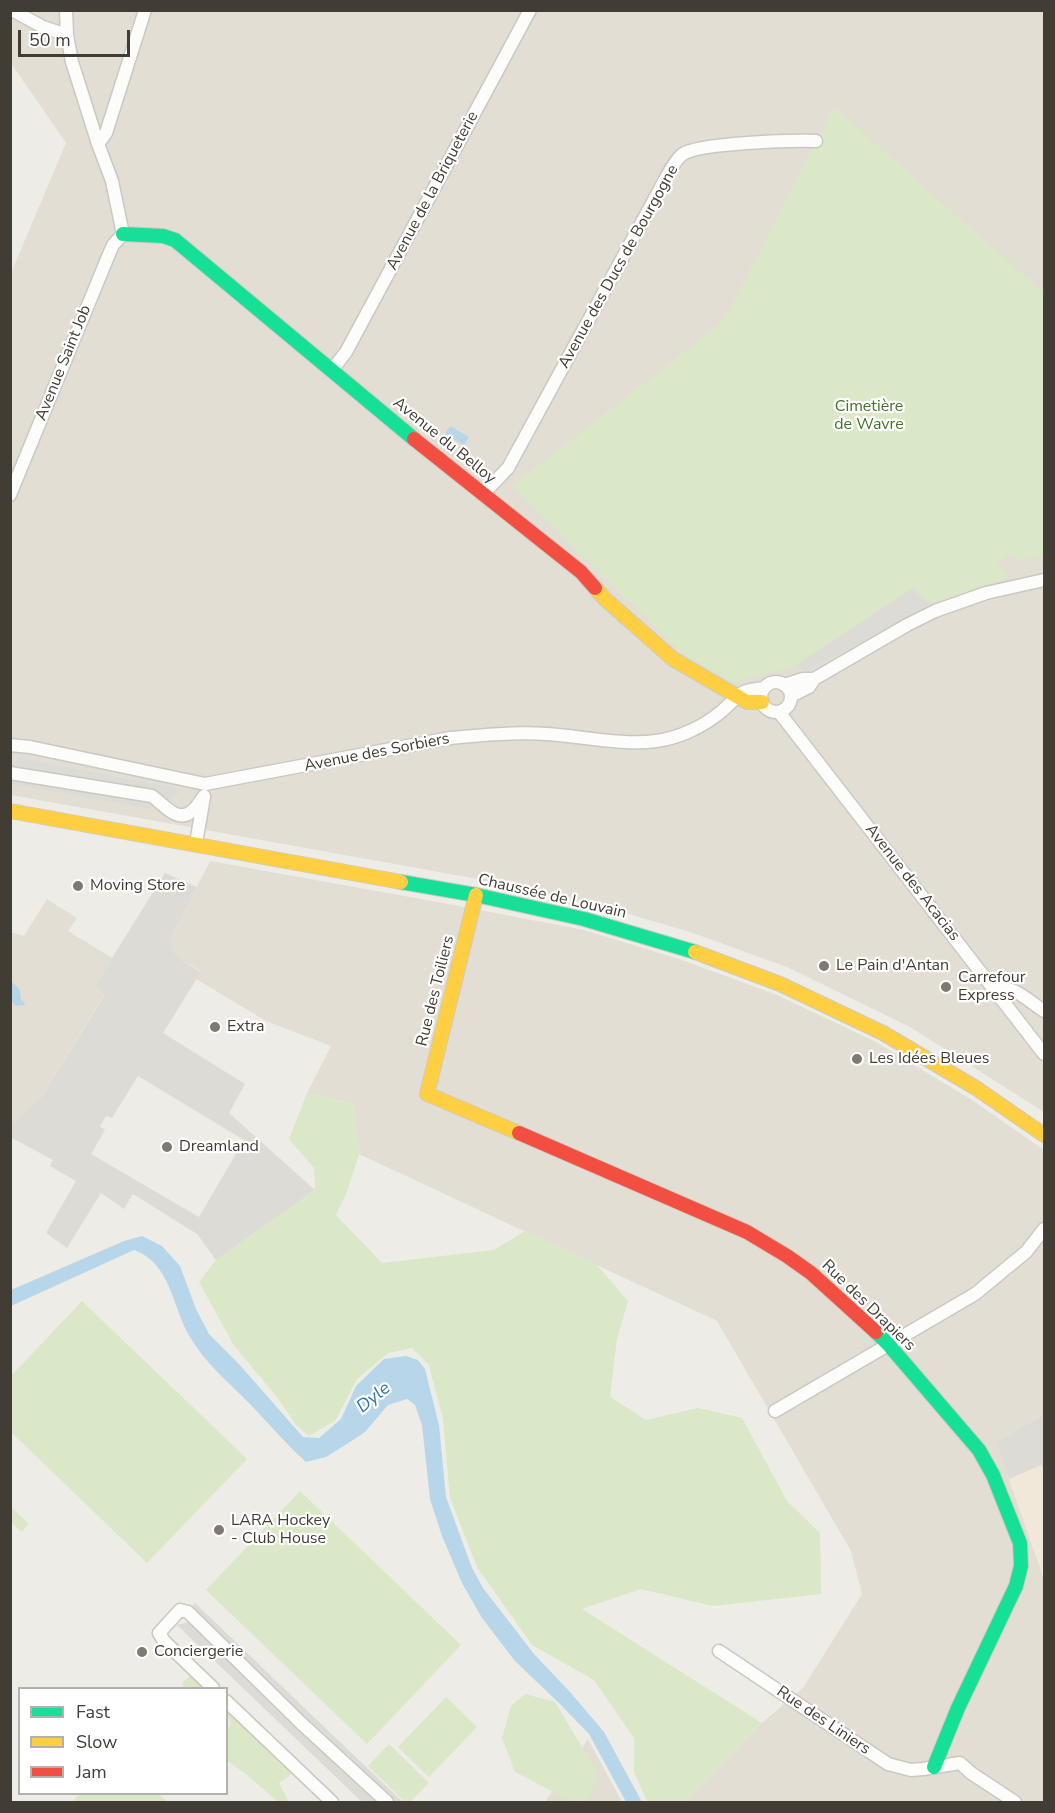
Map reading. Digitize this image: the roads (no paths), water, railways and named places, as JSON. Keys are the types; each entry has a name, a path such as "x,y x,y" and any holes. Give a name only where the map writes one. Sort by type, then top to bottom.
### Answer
{"street":[{"path":"12,10 44,27 67,35"},
{"path":"66,10 67,35 72,62 112,181 123,234"},
{"path":"98,144 106,133 145,10"},
{"name":"Avenue de la Briqueterie","path":"332,370 346,352 529,11"},
{"name":"Avenue des Ducs de Bourgogne","path":"483,494 508,468 681,154 699,148 799,140 816,141"},
{"name":"Avenue du Belloy","path":"123,234 163,236 175,240 453,471 581,572 605,599 673,659 747,702 762,702"},
{"name":"Avenue Saint Job","path":"10,495 113,244 123,234"},
{"path":"791,696 808,687 814,679 935,611 986,593 1044,580"},
{"path":"784,684 803,679 814,679"},
{"path":"770,683 784,684 791,696 788,706 780,712 769,710 762,702 764,688 770,683"},
{"path":"735,696 746,690 764,688"},
{"name":"Avenue des Sorbiers","path":"10,745 30,747 204,790 450,738 516,733 654,742 678,737 690,731 721,711 735,696"},
{"name":"Avenue des Acacias","path":"780,712 1044,1054"},
{"path":"10,773 152,796 179,816 190,813 204,790"},
{"path":"196,843 204,790"},
{"name":"Chaussée de Louvain","path":"10,811 476,895 584,919 685,948 780,984 883,1032 976,1088 1044,1135"},
{"name":"Rue des Toiliers","path":"427,1094 476,895"},
{"path":"994,988 1002,986 1011,988 1044,1011"},
{"name":"Rue des Drapiers","path":"427,1094 755,1236 811,1273 888,1344 979,1450 993,1475 1020,1543 1021,1566 1016,1586 958,1708 934,1767"},
{"path":"775,1411 975,1294 1026,1252 1044,1229"},
{"path":"211,1687 164,1641 159,1633 180,1611 188,1612 300,1723 387,1803"},
{"name":"Rue des Liniers","path":"719,1651 888,1764 911,1770 960,1762 971,1773 1015,1803"},
{"path":"228,1703 332,1803"}],"water":[{"path":"450,426 469,437 464,445 445,434"},
{"path":"11,981 20,990 24,1005 16,1006 12,1001"},
{"name":"Dyle","path":"142,1236 162,1246 180,1266 196,1309 209,1334 238,1363 303,1437 319,1438 341,1419 356,1386 384,1359 406,1356 418,1360 425,1369 439,1425 446,1497 472,1568 483,1588 534,1654 604,1732 642,1802 626,1802 589,1734 515,1661 482,1618 462,1583 442,1536 430,1499 422,1425 415,1405 407,1399 388,1405 365,1432 326,1457 306,1462 203,1356 184,1325 163,1275 146,1256 134,1250 11,1306 11,1290 124,1241"}],"place":[{"name":"Moving Store","path":"78,886"},
{"name":"Le Pain d'Antan","path":"824,966"},
{"name":"Carrefour Express","path":"946,987"},
{"name":"Extra","path":"215,1027"},
{"name":"Les Idées Bleues","path":"857,1059"},
{"name":"Dreamland","path":"167,1147"},
{"name":"LARA Hockey - Club House","path":"219,1530"},
{"name":"Conciergerie","path":"142,1652"}],"park label":[{"name":"Cimetière de Wavre","path":"869,416"}]}
